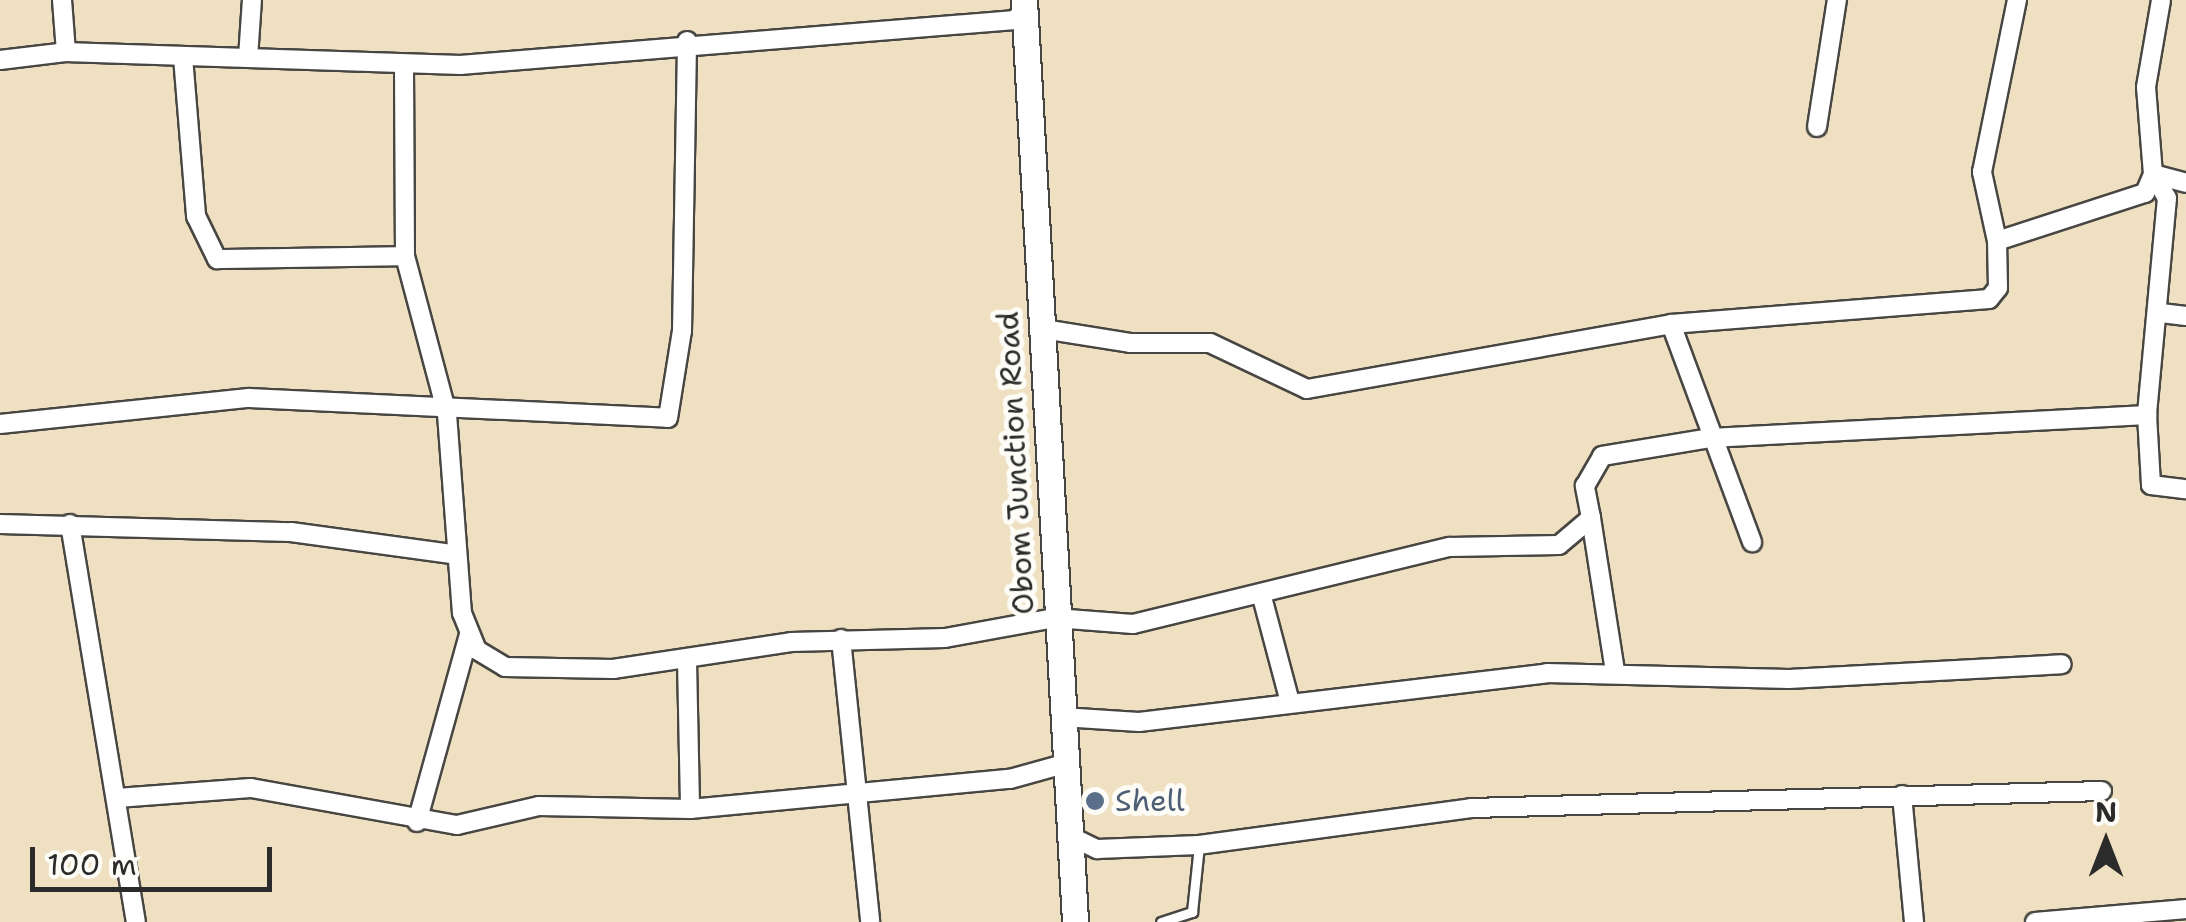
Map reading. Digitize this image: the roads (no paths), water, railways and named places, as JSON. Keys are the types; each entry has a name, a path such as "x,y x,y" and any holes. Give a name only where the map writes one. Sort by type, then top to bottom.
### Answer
{"main road":[{"name":"Obom Junction Road","path":"1024,4 1064,764 1072,837 1068,920"}],"street":[{"path":"62,0 66,52"},
{"path":"248,58 252,0"},
{"path":"1817,127 1836,0"},
{"path":"1042,329 1130,343 1210,342 1307,389 1671,324 1974,303 1998,288 1998,241 1982,172 2016,0"},
{"path":"2161,0 2146,88 2153,174 2167,198 2161,314 2148,414 2151,485 2186,489"},
{"path":"0,60 66,52 404,66 1015,20 1024,4"},
{"path":"0,424 249,398 447,414 656,420 676,408 687,42"},
{"path":"182,57 196,216 217,259 405,256"},
{"path":"404,66 405,256 447,414 452,554 476,650 505,667 688,661 841,639 946,638 1056,618 1133,624 1262,597 1450,547 1559,545 1591,518"},
{"path":"1998,241 2145,193 2153,174"},
{"path":"2153,174 2186,183"},
{"path":"2161,314 2186,316"},
{"path":"1671,324 1710,438 1752,542"},
{"path":"1615,672 1585,486 1594,462 1710,438 2148,414"},
{"path":"0,524 291,532 452,554"},
{"path":"70,524 136,922"},
{"path":"1262,597 1290,702"},
{"path":"417,822 470,633"},
{"path":"841,639 870,922"},
{"path":"688,661 690,809"},
{"path":"1062,717 1139,722 1290,702 1615,672 1789,678 2062,664"},
{"path":"117,798 251,788 417,822 457,825 538,806 690,809 1010,779 1064,764"},
{"path":"1072,837 1097,848 1199,845 1471,808 1666,809 1902,795 2102,791"},
{"path":"1902,795 1914,922"},
{"path":"2035,922 2186,908"}],"lane":[{"path":"1162,922 1192,912 1199,845"}],"place":[{"name":"Shell","path":"1095,801"}]}
